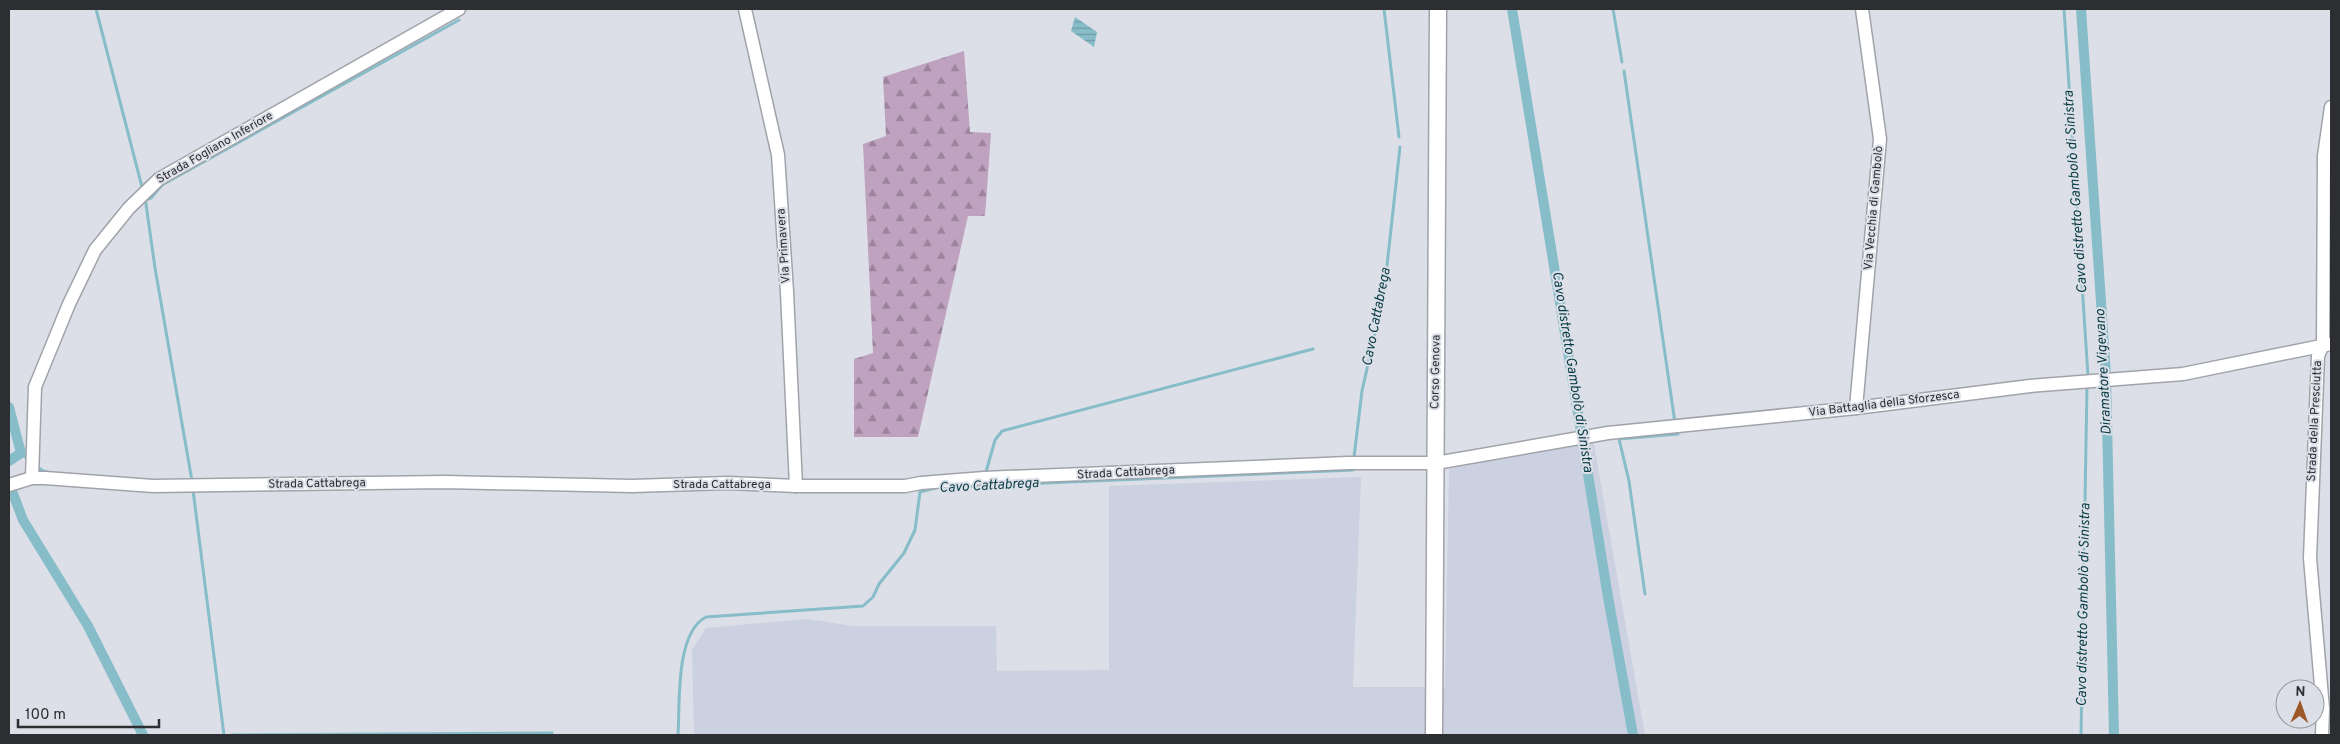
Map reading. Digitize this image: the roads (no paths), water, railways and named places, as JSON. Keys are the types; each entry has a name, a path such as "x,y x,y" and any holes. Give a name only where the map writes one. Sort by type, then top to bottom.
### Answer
{"main road":[{"name":"Corso Genova","path":"1434,735 1438,9"}],"street":[{"name":"Strada Fogliano Inferiore","path":"32,468 35,387 62,320 95,250 138,198 159,179 460,9"},
{"name":"Via Primavera","path":"745,9 778,155 787,292 796,486"},
{"name":"Via Vecchia di Gambolò","path":"1856,408 1880,139 1862,9"},
{"name":"Strada della Presciutta","path":"2322,735 2323,709 2310,558 2318,356 2327,344 2324,156 2331,107"},
{"name":"Via Battaglia della Sforzesca","path":"1436,463 1583,436 1856,408 2010,388 2183,374 2327,344"},
{"name":"Strada Cattabrega","path":"13,483 32,468 153,486 445,482 632,486 727,483 796,486 905,486 984,478 1348,463 1436,463"}],"water":[{"path":"1075,17 1097,32 1094,47 1071,31"}],"waterway":[{"path":"96,9 142,187"},
{"name":"Cavo Cattabrega","path":"1384,9 1399,137"},
{"name":"Cavo distretto Gambolò di Sinistra","path":"1512,9 1608,597 1633,735"},
{"name":"Cavo distretto Gambolò di Sinistra","path":"1613,9 1622,62"},
{"name":"Cavo distretto Gambolò di Sinistra","path":"2064,9 2088,376"},
{"name":"Diramatore Vigevano","path":"2081,9 2106,375 2114,735"},
{"path":"145,200 151,198 162,185 459,20"},
{"path":"1624,71 1675,423"},
{"name":"Cavo Cattabrega","path":"1354,457 1362,391 1384,293 1400,147"},
{"path":"145,197 155,268 192,481"},
{"path":"986,472 995,440 1002,431 1313,349"},
{"name":"Cavo distretto Gambolò di Sinistra","path":"2081,735 2087,386"},
{"path":"9,407 21,453 9,461"},
{"path":"1645,594 1629,481 1619,439 1678,434"},
{"path":"21,453 29,460"},
{"path":"36,466 48,472"},
{"name":"Cavo Cattabrega","path":"951,487 1353,470"},
{"path":"9,483 23,520 88,626 143,735"},
{"name":"Cavo Cattabrega","path":"678,735 681,670 684,653 696,625 706,617 863,606 873,597 879,584 904,553 915,530 920,492 935,488"},
{"path":"193,490 224,735"},
{"path":"232,735 552,733"}]}
